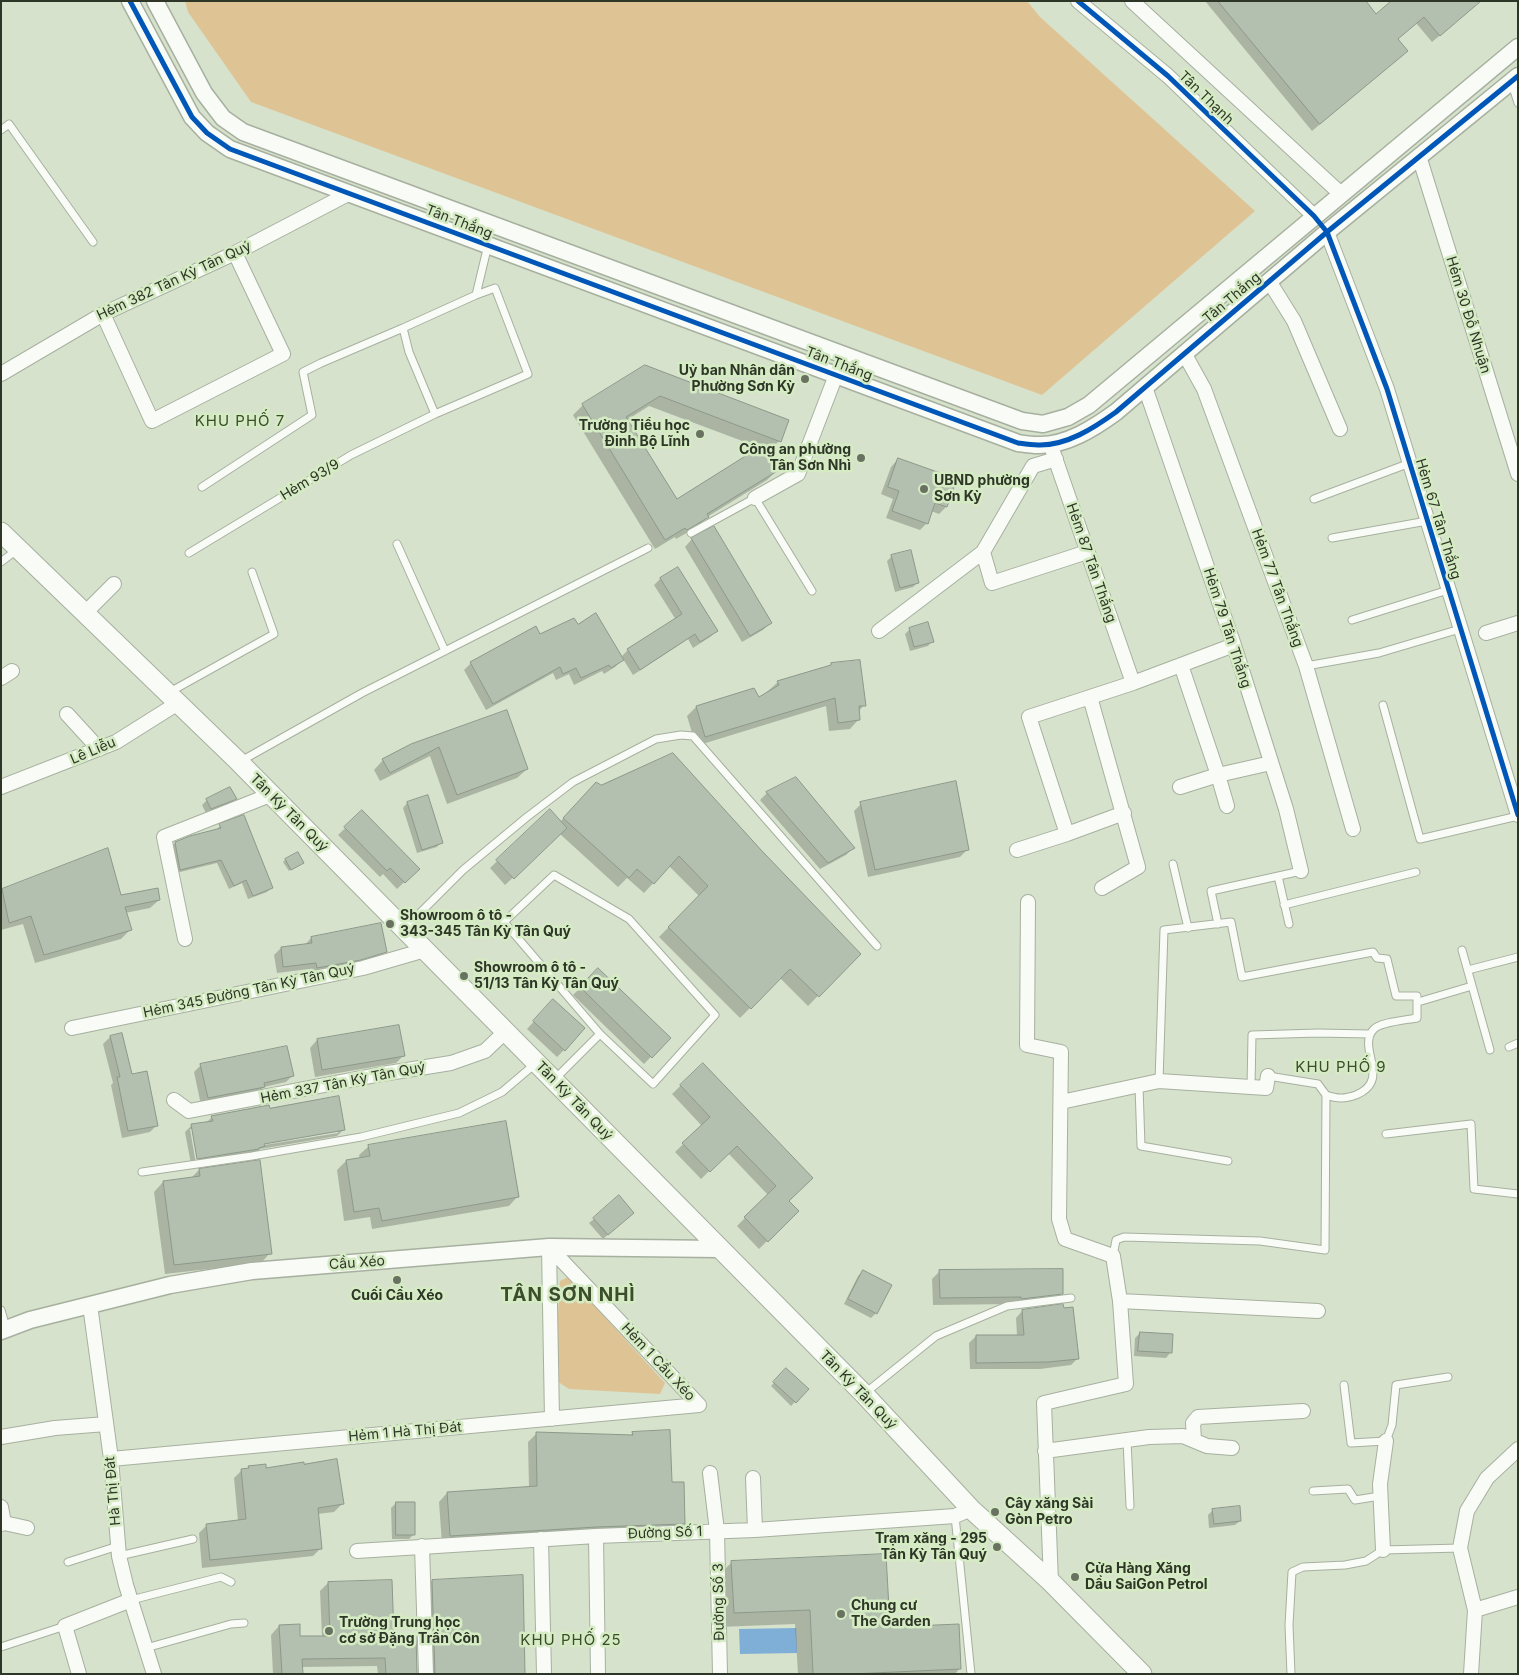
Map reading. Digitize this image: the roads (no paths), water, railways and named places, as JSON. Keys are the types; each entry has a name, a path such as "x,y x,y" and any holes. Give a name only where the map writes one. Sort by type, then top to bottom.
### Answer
{"main road":[{"name":"Tân Kỳ Tân Quý","path":"1,532 239,762 864,1394 963,1512 1051,1582 1142,1674"}],"street":[{"name":"Tân Thắng","path":"130,1 192,117 207,133 230,149 1018,443 1039,446 1053,451 1060,443 1100,424 1146,387 1327,232 1514,78"},
{"name":"Tân Thắng","path":"155,1 204,93 223,118 244,132 1022,421 1043,424 1068,417 1088,405 1518,48"},
{"name":"Tân Thạnh","path":"1078,1 1168,76 1314,216"},
{"name":"Tân Thạnh","path":"1132,1 1341,194"},
{"name":"Hẻm 30 Đỗ Nhuận","path":"1418,156 1518,474"},
{"name":"Hẻm 382 Tân Kỳ Tân Quý","path":"1,374 104,314 235,254 350,193"},
{"path":"1341,194 1356,208"},
{"path":"1314,216 1327,232"},
{"name":"Hẻm 67 Tân Thắng","path":"1327,232 1387,389 1518,816"},
{"path":"104,314 152,421 283,354 235,254"},
{"path":"1269,281 1294,321 1340,429"},
{"name":"Hẻm 77 Tân Thắng","path":"1184,353 1204,389 1306,666 1353,829"},
{"path":"1130,371 1146,387"},
{"path":"755,498 798,474 836,375"},
{"name":"Hẻm 79 Tân Thắng","path":"1146,387 1234,645 1286,809 1301,871"},
{"path":"879,631 982,552 1033,466 1053,451 1043,424"},
{"name":"Hẻm 87 Tân Thắng","path":"1053,451 1133,683"},
{"path":"982,552 992,583 1087,552"},
{"path":"85,614 114,584"},
{"path":"1486,633 1518,623"},
{"path":"1067,834 1029,717 1133,683 1234,645"},
{"path":"1182,665 1227,806"},
{"path":"1090,697 1138,867 1102,888"},
{"name":"Lê Liễu","path":"1,787 116,742 173,698"},
{"path":"67,714 99,749"},
{"path":"1180,787 1218,775 1271,763"},
{"path":"185,939 164,836 270,795"},
{"path":"1017,850 1124,813"},
{"path":"1028,902 1027,1045 1061,1052 1059,1219 1065,1239 1113,1256 1120,1301 1126,1384 1044,1403 1051,1582"},
{"name":"Hẻm 345 Đường Tân Kỳ Tân Quý","path":"72,1028 344,972 425,950"},
{"name":"Hẻm 337 Tân Kỳ Tân Quý","path":"174,1100 190,1111 382,1074 451,1063 485,1050 506,1031"},
{"path":"1061,1102 1158,1082 1266,1088 1268,1076"},
{"path":"549,1247 552,1418"},
{"name":"Cầu Xéo","path":"4,1330 30,1320 170,1285 252,1271 549,1247 719,1249"},
{"name":"Hẻm 1 Cầu Xéo","path":"549,1247 699,1405"},
{"path":"1120,1301 1318,1311"},
{"name":"Hà Thị Đát","path":"90,1305 106,1424 119,1551 131,1600 154,1674"},
{"name":"Hẻm 1 Hà Thị Đát","path":"110,1459 699,1405"},
{"path":"1194,1440 1193,1423 1198,1417 1303,1411"},
{"path":"1,1437 54,1428 106,1424"},
{"path":"1045,1451 1149,1437 1183,1436 1207,1446 1232,1448"},
{"path":"1383,1550 1380,1484 1386,1441"},
{"path":"1471,1674 1475,1610 1460,1548 1467,1511 1487,1478 1518,1449"},
{"name":"Đường Số 3","path":"710,1473 717,1531 720,1674"},
{"path":"753,1478 755,1530"},
{"path":"1,1507 3,1523 27,1528"},
{"name":"Đường Số 1","path":"357,1551 596,1536 755,1530 963,1512"},
{"path":"596,1536 598,1674"},
{"path":"542,1540 544,1674"},
{"path":"422,1546 426,1674"},
{"path":"1475,1610 1518,1597"},
{"path":"79,1674 65,1626 131,1600"}],"lane":[{"path":"1514,78 1518,103"},
{"path":"1,130 9,124 93,242"},
{"path":"202,487 312,415 303,372 476,295 488,245"},
{"name":"Hẻm 93/9","path":"189,553 351,455 435,414 528,374 495,288 476,295"},
{"path":"402,328 409,352 435,414"},
{"path":"1314,499 1410,463"},
{"path":"691,533 755,498 812,591"},
{"path":"1332,538 1427,521"},
{"path":"397,544 445,650"},
{"path":"239,762 362,693 648,548"},
{"path":"1,562 19,549"},
{"path":"173,698 274,634 252,572"},
{"path":"1352,620 1448,590"},
{"path":"1306,666 1379,653 1460,629"},
{"path":"1383,706 1420,838 1518,816"},
{"path":"404,929 463,870 573,782 656,739 681,735 694,736 877,946"},
{"path":"1173,864 1188,928"},
{"path":"1218,924 1211,891 1301,871"},
{"path":"1284,905 1416,872"},
{"path":"554,875 629,919 715,1015 653,1084 600,1034 504,922 554,875"},
{"path":"1278,876 1289,924"},
{"path":"1158,1082 1164,930 1231,922 1242,977 1372,952 1377,958 1387,958 1396,996 1417,996 1418,1018 1381,1025 1374,1028 1370,1034 1369,1044 1373,1076 1368,1088 1362,1092 1348,1098 1337,1099 1326,1095 1318,1084 1268,1076"},
{"path":"1462,950 1490,1050"},
{"path":"1468,970 1518,958"},
{"path":"1418,1002 1472,986"},
{"path":"554,1080 600,1034"},
{"path":"1250,1088 1252,1035 1370,1034"},
{"path":"1509,1047 1518,1043"},
{"path":"142,1172 252,1156 361,1137 459,1113 502,1092 537,1062"},
{"path":"1139,1086 1140,1146 1228,1161"},
{"path":"1113,1256 1116,1240 1124,1237 1260,1241 1325,1250 1326,1095"},
{"path":"1386,1134 1471,1124 1474,1189 1518,1194"},
{"path":"864,1394 936,1336 1007,1306 1071,1298"},
{"path":"1,1310 4,1330"},
{"path":"1344,1385 1351,1442 1386,1441 1392,1425 1396,1384 1448,1377"},
{"path":"1126,1440 1130,1506"},
{"path":"1313,1491 1348,1489 1355,1500 1380,1496"},
{"path":"963,1512 970,1674"},
{"path":"68,1562 119,1551 193,1540"},
{"path":"1291,1674 1289,1625 1292,1572 1303,1567 1345,1566 1366,1561 1383,1550 1460,1548"},
{"path":"131,1600 221,1577 231,1582"},
{"path":"146,1648 231,1624 244,1623"},
{"path":"1,1647 65,1626"}],"water":[{"path":"796,1628 797,1653 740,1654 739,1629"}],"place":[{"name":"Uỷ ban Nhân dân Phường Sơn Kỳ","path":"805,379"},
{"name":"Trường Tiểu học Đinh Bộ Lĩnh","path":"700,434"},
{"name":"Công an phường Tân Sơn Nhì","path":"861,458"},
{"name":"UBND phường Sơn Kỳ","path":"924,489"},
{"name":"Showroom ô tô - 343-345 Tân Kỳ Tân Quý","path":"390,924"},
{"name":"Showroom ô tô - 51/13 Tân Kỳ Tân Quý","path":"464,976"},
{"name":"Cuối Cầu Xéo","path":"397,1280"},
{"name":"Cây xăng Sài Gòn Petro","path":"995,1512"},
{"name":"Trạm xăng - 295 Tân Kỳ Tân Quý","path":"997,1547"},
{"name":"Cửa Hàng Xăng Dầu SaiGon Petrol","path":"1075,1577"},
{"name":"Chung cư The Garden","path":"841,1614"},
{"name":"Trường Trung học cơ sở Đặng Trần Côn","path":"329,1631"}],"district":[{"name":"KHU PHỐ 7","path":"240,421"},
{"name":"KHU PHỐ 9","path":"1341,1067"},
{"name":"TÂN SƠN NHÌ","path":"568,1295"},
{"name":"KHU PHỐ 25","path":"571,1640"}]}
